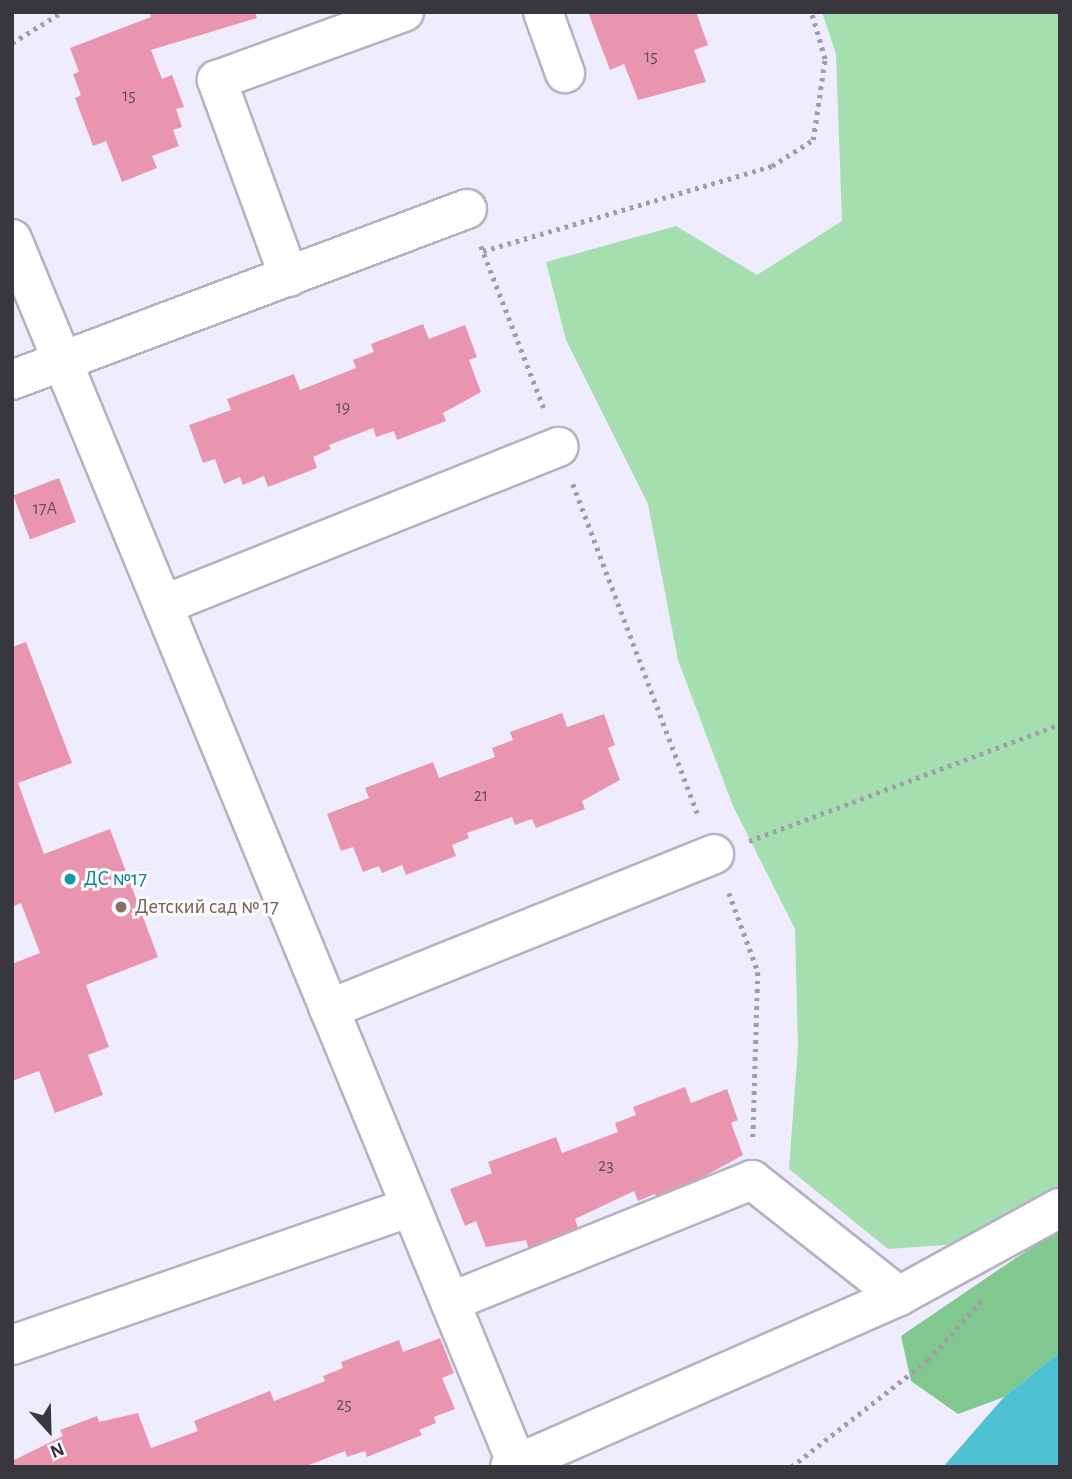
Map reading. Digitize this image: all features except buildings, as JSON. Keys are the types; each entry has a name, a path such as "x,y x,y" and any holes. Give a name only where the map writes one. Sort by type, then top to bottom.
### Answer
{"street":[{"path":"289,277 217,80 404,12"},
{"path":"543,12 565,73"},
{"path":"12,380 467,209"},
{"path":"12,239 450,1302 514,1466 899,1296 1060,1208"},
{"path":"163,605 559,447"},
{"path":"329,1009 714,854"},
{"path":"450,1302 752,1180 899,1296"},
{"path":"12,1345 411,1207"}],"path":[{"path":"12,43 62,12"},
{"path":"483,251 772,166 813,139 825,59 811,12"},
{"path":"467,209 758,972 752,1180"},
{"path":"714,854 1060,724"},
{"path":"791,1467 928,1360 989,1292"}],"green space":[{"path":"822,12 1060,12 1060,1194 972,1243 888,1249 789,1169 798,1047 795,929 733,806 678,660 648,504 566,340 546,262 676,226 757,275 842,221 836,54"},
{"path":"1060,1228 1060,1352 1004,1397 958,1414 911,1381 901,1336"}],"water":[{"path":"1060,1352 1060,1467 943,1467 1004,1397"}],"place":[{"name":"ДС №17","path":"70,879"},
{"name":"Детский сад № 17","path":"121,907"}]}
